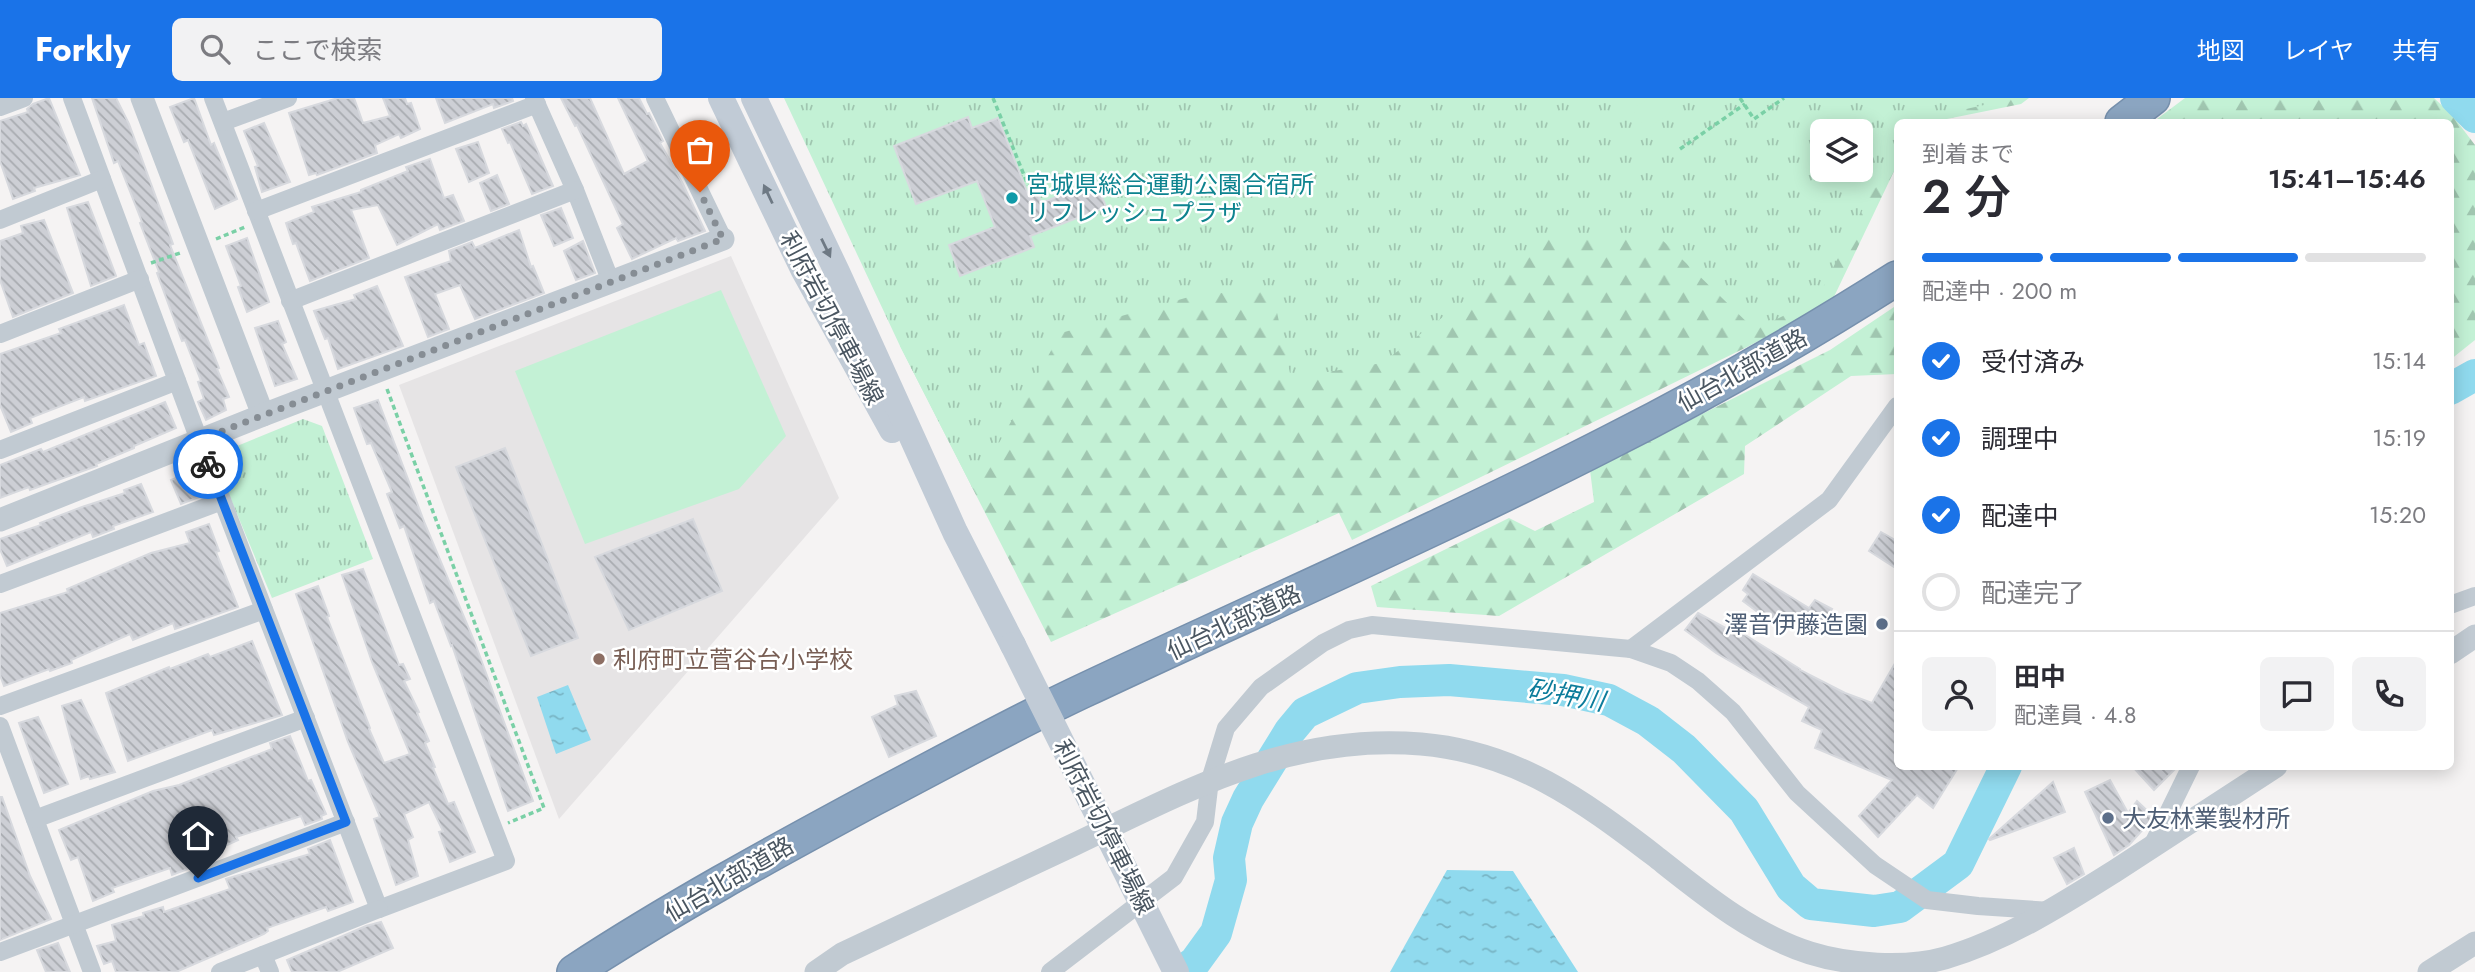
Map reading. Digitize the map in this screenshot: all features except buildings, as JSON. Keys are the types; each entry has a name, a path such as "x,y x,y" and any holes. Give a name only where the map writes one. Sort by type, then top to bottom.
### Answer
{"highway":[{"path":"2126,119 2153,98"},
{"name":"仙台北部道路","path":"574,972 621,941 749,866 1083,691 1611,442 1796,341 1894,280"}],"main road":[{"name":"利府岩切停車場線","path":"721,98 803,269 917,475 955,532"},
{"name":"利府岩切停車場線","path":"754,98 838,274 955,532 1176,972"}],"street":[{"path":"0,107 24,98"},
{"path":"72,98 222,501 379,909"},
{"path":"142,98 263,415"},
{"path":"214,98 506,861 220,972"},
{"path":"223,122 288,98"},
{"path":"0,520 324,391 723,239 655,98"},
{"path":"256,211 536,101 611,282"},
{"path":"0,220 102,179"},
{"path":"290,301 575,190"},
{"path":"0,334 140,279"},
{"path":"0,450 177,381"},
{"path":"1631,649 1829,500 1894,410"},
{"path":"0,584 222,501"},
{"path":"2454,604 2475,596"},
{"path":"0,706 264,610"},
{"path":"1050,972 1174,877 1205,822 1219,776 1226,727 1262,687 1323,643 1349,630 1372,625 1631,649 1671,663 1699,681 1733,712 1797,793 1875,865 1927,900 2051,911"},
{"path":"2454,650 2475,636"},
{"path":"35,820 306,718"},
{"path":"0,726 92,972"},
{"path":"816,972 842,954 1219,776 1303,751 1361,742 1422,744 1482,755 1513,765 1546,780 1600,814 1739,920 1810,953 1838,960 1882,964 1942,959 2001,937 2051,911 2270,770"},
{"path":"2151,848 2189,770"},
{"path":"0,952 346,822"},
{"path":"2429,972 2475,943"},
{"path":"264,955 270,972"}],"path":[{"path":"993,98 1028,185"},
{"path":"1740,98 1754,119 1784,98"},
{"path":"1680,149 1745,104"},
{"path":"380,370 544,808 494,830"}],"shaded area":[{"name":"利府町立菅谷台小学校","path":"731,256 839,498 559,819 399,385"}],"green space":[{"path":"784,98 2016,98 1921,119 1894,119 1894,149 1817,299 1755,330 1655,233 1553,234 1382,363 1291,378 1272,289 1196,295 1061,333 973,489 900,346"},
{"path":"1649,98 1692,98 1646,129 1632,109"},
{"path":"1797,98 2029,98 2021,104 1947,119 1894,119 1894,171 1831,303 1747,347 1352,540 1339,513 1051,642 900,346 979,308"},
{"path":"2185,98 2434,98 2452,115 2475,145 2475,340 2454,357 2454,119 2157,119"},
{"path":"721,290 786,436 739,489 585,544 515,371"},
{"path":"1894,307 1894,374 1851,376 1745,446 1744,474 1499,616 1377,607 1371,586 1509,518 1535,531 1594,502 1590,470 1830,350"},
{"path":"303,419 322,426 373,559 272,598 218,468 225,451"}],"water":[{"path":"568,685 591,740 556,754 537,697"},
{"path":"1447,870 1513,871 1578,972 1390,972"}],"waterway":[{"name":"砂押川","path":"2456,98 2475,117"},
{"name":"砂押川","path":"2454,387 2475,375"},
{"name":"砂押川","path":"1181,972 1195,962 1216,933 1231,880 1229,858 1237,823 1248,799 1290,731 1305,713 1357,688 1400,682 1449,680 1563,690 1609,700 1648,721 1684,749 1744,810 1791,887 1811,904 1874,911 1900,907 1958,864 2004,770"}],"way so far":[{"path":"208,464 199,440 723,239 700,192"}],"place":[{"name":"宮城県総合運動公園合宿所 リフレッシュプラザ","path":"1012,198"},
{"name":"澤音伊藤造園","path":"1882,624"},
{"name":"利府町立菅谷台小学校","path":"599,659"},
{"name":"大友林業製材所","path":"2108,818"}],"route":[{"path":"198,878 346,822 208,464"}]}
